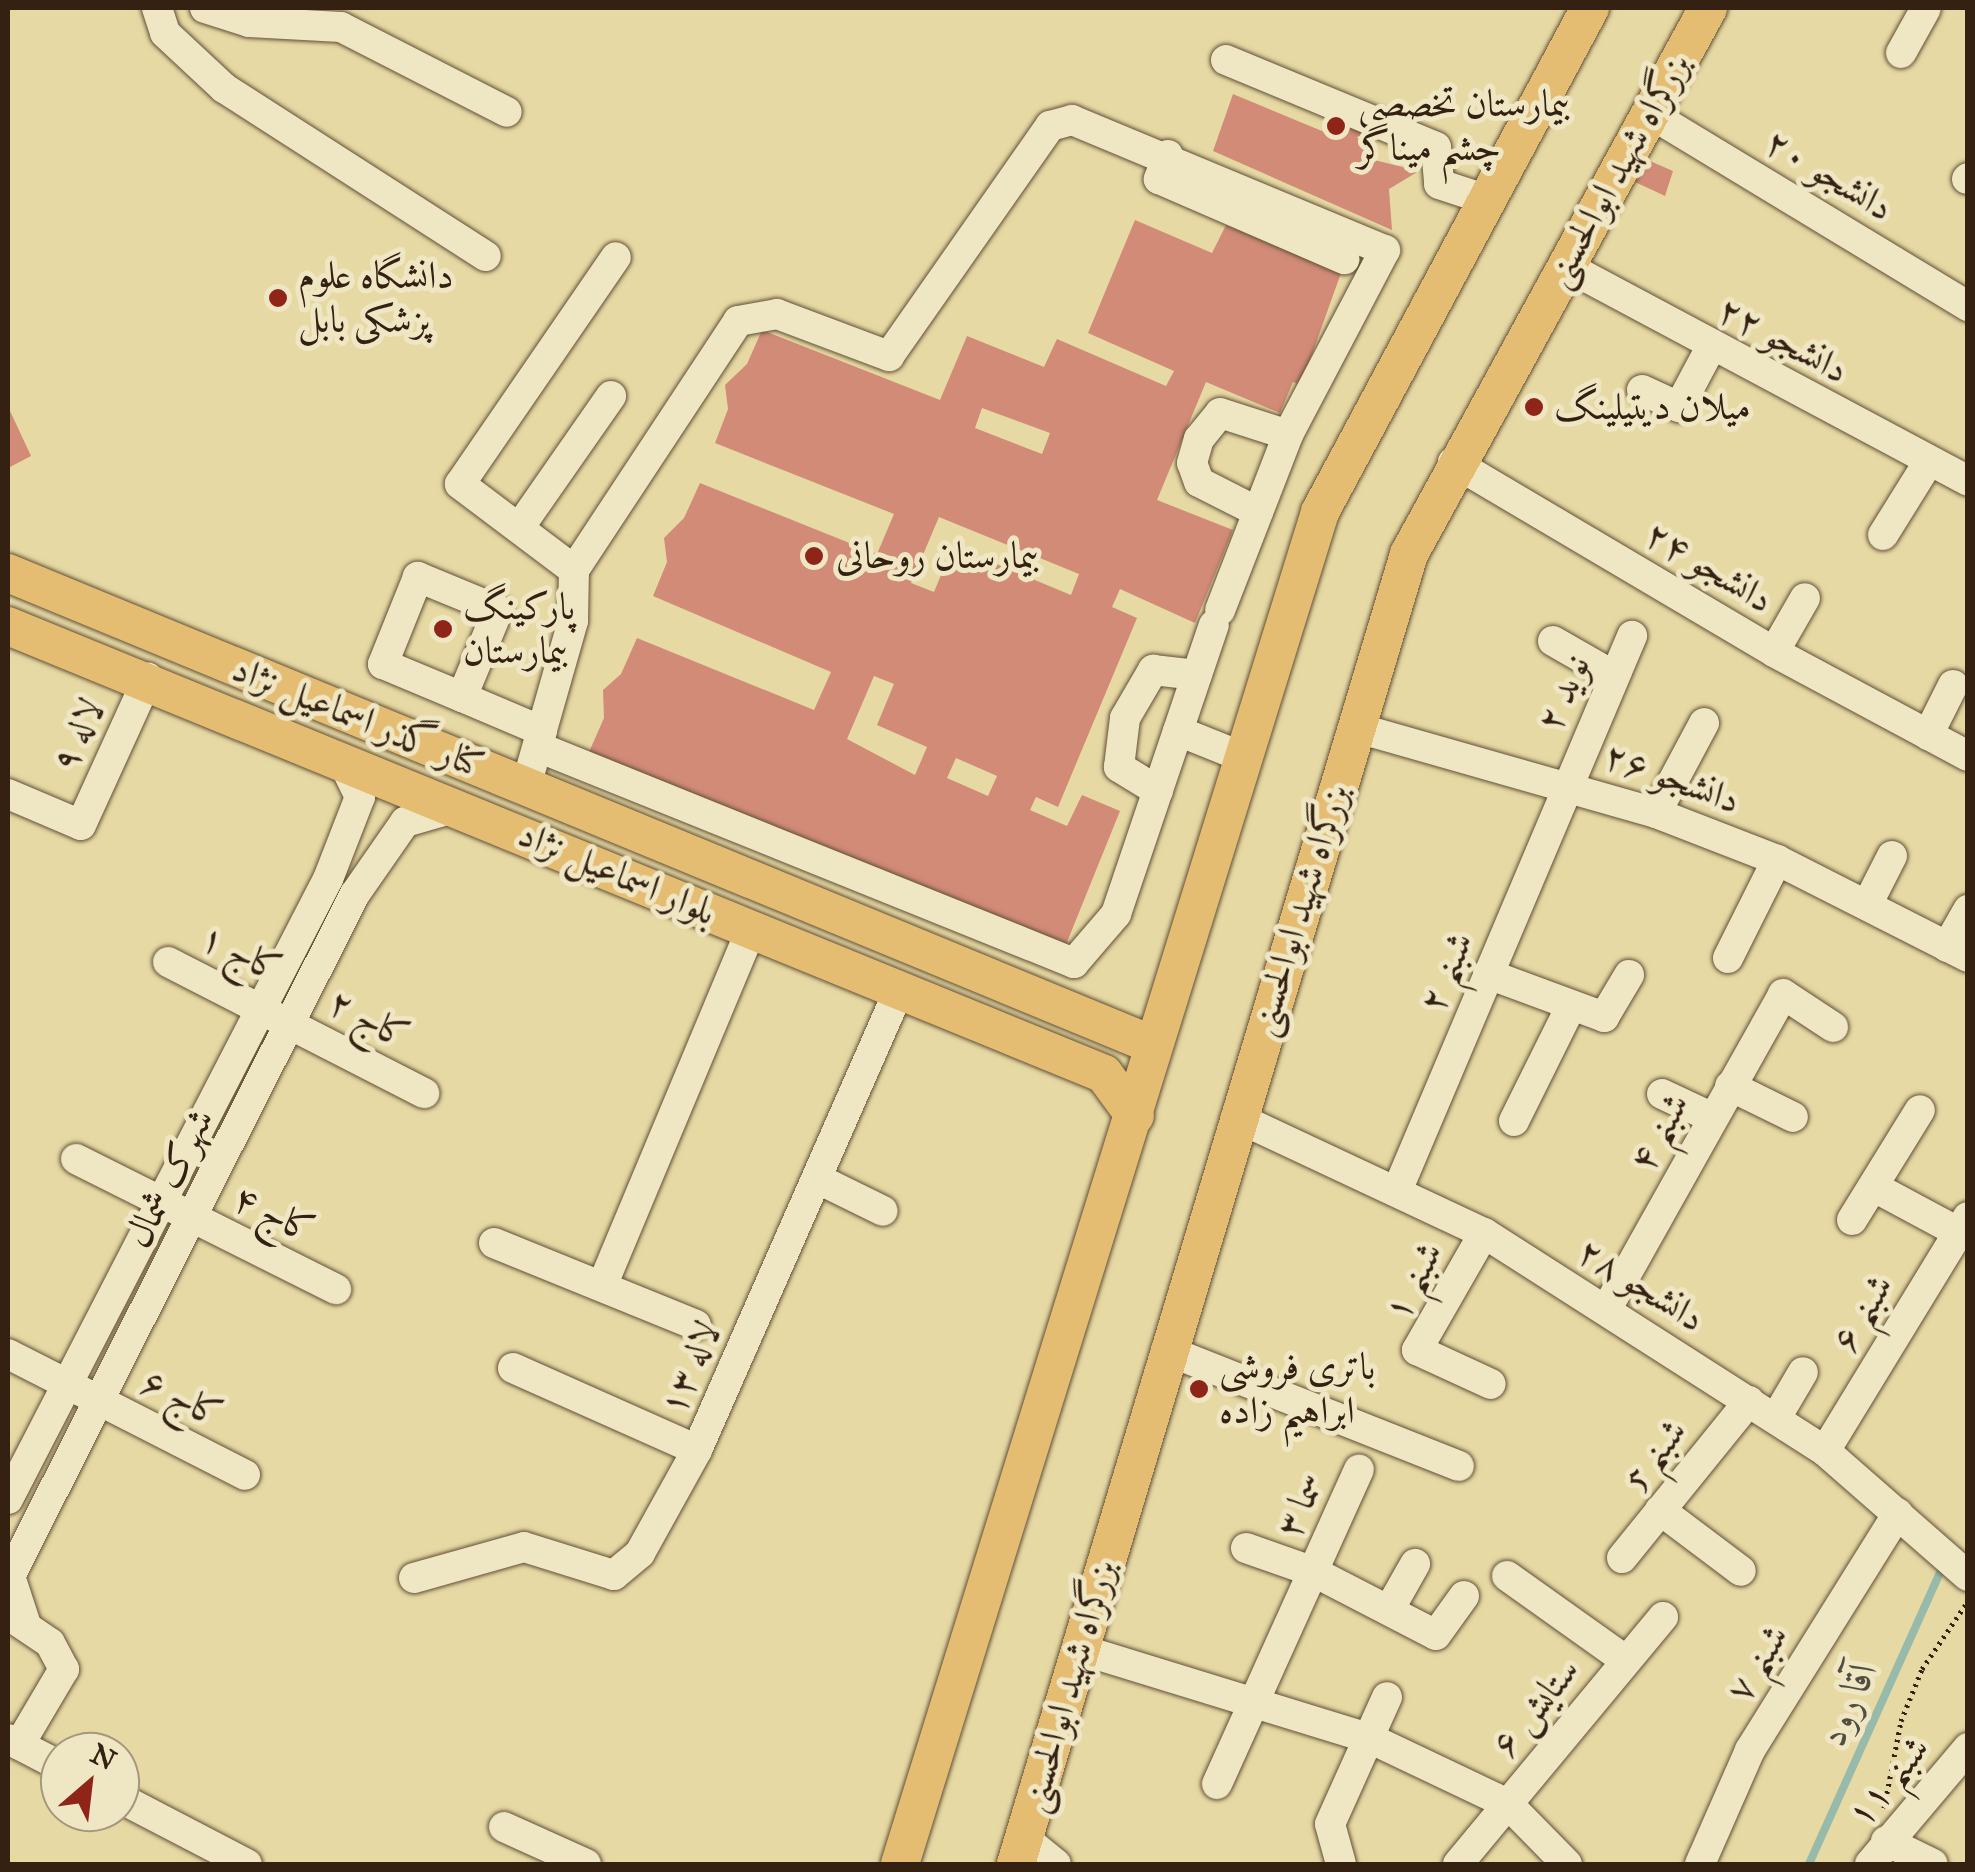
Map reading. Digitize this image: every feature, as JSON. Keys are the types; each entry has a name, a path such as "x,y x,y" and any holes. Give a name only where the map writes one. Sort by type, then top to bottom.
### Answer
{"main road":[{"path":"900,1864 1328,492 1590,8"},
{"name":"بزرگراه شهید ابوالحسنی","path":"1020,1851 1166,1350 1408,554 1453,462 1708,8"},
{"name":"کنار گذر اسماعیل نژاد","path":"8,573 1151,1044"},
{"name":"بلوار اسماعیل نژاد","path":"8,626 148,678 1104,1074"},
{"path":"1135,1116 1104,1074 1151,1044 1178,976"},
{"path":"985,1864 1020,1851"}],"street":[{"path":"157,8 164,33 224,88 486,256"},
{"path":"205,8 249,22 341,28 507,112"},
{"path":"1901,53 1926,8"},
{"path":"1226,60 1436,147 1439,184 1485,199"},
{"name":"دانشجو ۲۰","path":"1649,112 1962,291"},
{"path":"462,697 540,739 1074,963 1116,914 1217,618 1288,435 1384,250 1096,124 1050,126 890,356 777,314 738,321 574,570 572,621 540,739 526,786"},
{"path":"1168,155 1159,179 1344,258"},
{"path":"574,570 460,484 616,257"},
{"name":"دانشجو ۲۲","path":"1564,265 1710,348 1968,481"},
{"path":"1642,390 1678,407 1710,348"},
{"path":"518,528 611,396"},
{"path":"1258,512 1199,482 1192,462 1199,439 1220,412 1288,435"},
{"name":"دانشجو ۲۴","path":"1453,462 1774,652 1968,756"},
{"path":"1883,535 1929,462"},
{"path":"1774,652 1805,598"},
{"name":"نوید ۲","path":"1566,782 1632,636"},
{"path":"1552,641 1614,676"},
{"path":"1158,791 1119,767 1126,718 1154,670 1197,675"},
{"name":"لاله ۹","path":"8,794 80,824 148,678"},
{"path":"1928,735 1953,685"},
{"path":"1656,813 1704,724"},
{"name":"دانشجو ۲۶","path":"1354,727 1566,782 1656,813 1777,860 1958,952"},
{"path":"1178,731 1245,758"},
{"name":"شهرک شمال","path":"277,1016 360,797 342,758"},
{"name":"شبنم ۲","path":"1397,1191 1566,782"},
{"name":"شهرک شمال","path":"17,1620 10,1576 83,1393 277,1016 405,822 457,807"},
{"path":"1867,905 1892,856"},
{"path":"1728,958 1777,860"},
{"path":"328,879 355,894"},
{"path":"1958,952 1968,910"},
{"path":"602,1286 751,929"},
{"name":"کاج ۱","path":"168,962 277,1016"},
{"path":"1488,974 1604,1018 1629,975"},
{"name":"لاله ۱۳","path":"414,1578 524,1547 614,1575 640,1553 698,1450 900,988"},
{"name":"شبنم ۴","path":"1606,1310 1783,994 1834,1027"},
{"path":"1514,1121 1571,1006"},
{"name":"کاج ۲","path":"277,1016 424,1093"},
{"path":"1730,1086 1793,1117"},
{"path":"1662,1094 1713,1118"},
{"path":"1852,1220 1876,1188 1920,1110"},
{"name":"دانشجو ۲۸","path":"1236,1117 1484,1233 1825,1450 1968,1576"},
{"name":"کاج ۴","path":"76,1159 336,1289"},
{"path":"818,1179 883,1211"},
{"path":"1876,1188 1963,1224"},
{"name":"شبنم ۶","path":"1825,1450 1963,1224"},
{"name":"شبنم ۱","path":"1484,1233 1418,1350 1491,1384"},
{"path":"494,1244 696,1325"},
{"path":"1166,1350 1459,1466"},
{"name":"کاج ۶","path":"8,1354 245,1475"},
{"path":"513,1368 698,1450"},
{"path":"1776,1418 1802,1372"},
{"name":"شهرک شمال","path":"8,1499 83,1393"},
{"name":"شبنم 5","path":"1622,1558 1749,1401"},
{"name":"سما ۳","path":"1217,1784 1359,1470"},
{"path":"1660,1510 1740,1571"},
{"name":"شبنم ۷","path":"1700,1864 1750,1750 1898,1513"},
{"path":"1246,1548 1314,1572 1436,1634 1464,1596"},
{"path":"1389,1610 1415,1564"},
{"path":"1507,1576 1625,1660"},
{"name":"ستایش ۶","path":"1458,1864 1663,1617"},
{"path":"17,1620 50,1642 64,1669 13,1742 40,1756"},
{"path":"1079,1649 1256,1698 1369,1738 1508,1804 1567,1864"},
{"path":"1342,1864 1330,1824 1387,1697"},
{"name":"شبنم ۱۱","path":"1878,1853 1968,1748"},
{"path":"140,1808 247,1864"},
{"path":"504,1827 586,1864"},
{"path":"1020,1851 1056,1864"},
{"path":"1878,1853 1933,1864"}],"path":[{"path":"1878,1853 1883,1786 1901,1721 1922,1669 1968,1601"}],"building":[{"path":"1233,94 1334,136 1338,120 1371,133 1362,157 1419,171 1389,189 1392,230 1213,151"},
{"path":"1650,161 1673,171 1665,196 1635,182"},
{"path":"1135,220 1212,253 1226,225 1341,273 1301,385 1293,382 1280,413 1206,382 1157,500 1233,530 1195,623 1120,589 1112,607 1137,618 1058,807 1036,797 1030,810 1067,826 1082,795 1120,811 1061,957 589,752 604,718 603,690 621,674 637,638 814,710 831,672 653,596 667,562 664,538 684,518 700,483 877,554 894,514 715,443 728,409 725,385 747,364 762,330 940,400 967,336 1044,367 1057,339 1166,386 1174,371 1088,333","holes":["982,408 1050,433 1042,454 975,428","939,517 1079,574 1071,595 953,546 934,592 911,583","874,676 894,684 877,725 927,747 915,775 847,739","956,758 997,776 988,796 947,778"]},
{"path":"8,413 31,456 8,468"}],"waterway":[{"name":"آقا رود","path":"1809,1864 1943,1566"}],"place":[{"name":"بیمارستان تخصصی چشم میناگر","path":"1336,126"},
{"name":"دانشگاه علوم پزشکی بابل","path":"278,298"},
{"name":"میلان دیتیلینگ","path":"1534,407"},
{"name":"بیمارستان روحانی","path":"814,556"},
{"name":"پارکینگ بیمارستان","path":"443,629"},
{"name":"باتری فروشی ابراهیم زاده","path":"1199,1389"}]}
